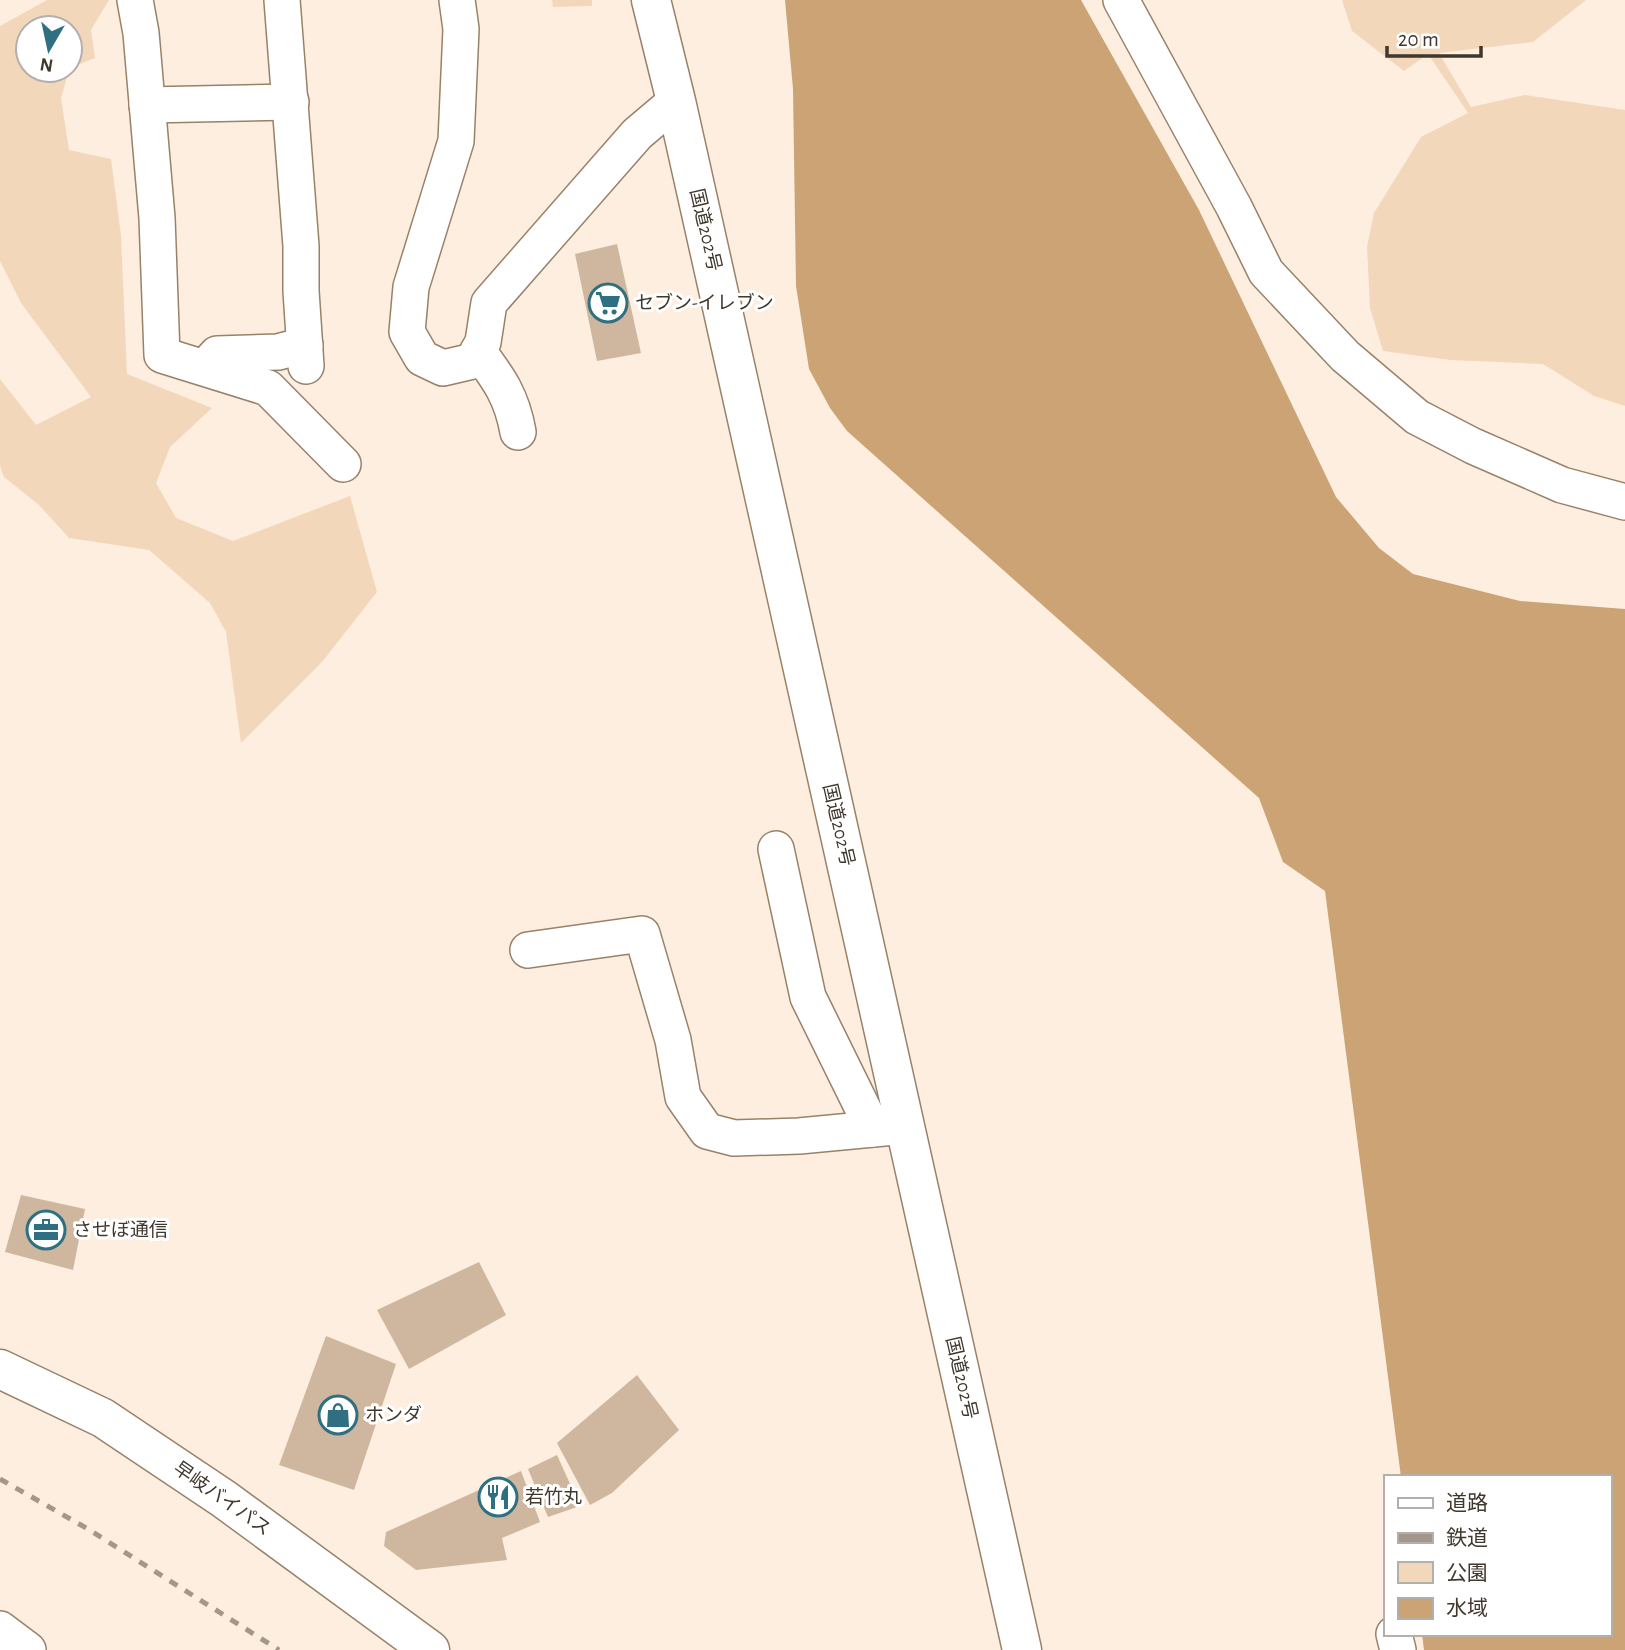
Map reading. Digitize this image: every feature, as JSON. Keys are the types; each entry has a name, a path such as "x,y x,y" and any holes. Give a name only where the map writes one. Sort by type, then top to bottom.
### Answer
{"highway":[{"name":"国道202号","path":"651,0 676,101 889,1127 1022,1650"},
{"name":"早岐バイパス","path":"0,1368 103,1418 224,1499 430,1650"}],"street":[{"path":"135,0 141,33 157,218 162,355 268,388 343,464"},
{"path":"205,367 217,354 278,352 306,356 301,291 302,246 282,0"},
{"path":"457,0 461,29 456,141 411,287 407,332 422,358 443,368 472,361 484,342 489,303 637,134 676,101"},
{"path":"1121,0 1234,206 1266,272 1345,356 1417,417 1562,485 1625,502"},
{"path":"147,104 291,102"},
{"path":"478,351 502,383 514,409 518,432"},
{"path":"528,950 642,934 673,1040 683,1097 707,1131 734,1138 799,1136 889,1127 808,997 776,849"},
{"path":"0,1629 28,1650"}],"green space":[{"path":"47,0 109,0 91,30 95,58 84,62 84,14 22,14"},
{"path":"552,0 592,0 592,6 553,7"},
{"path":"1342,0 1586,0 1533,42 1439,53 1471,107 1525,95 1625,110 1625,406 1594,396 1543,364 1450,360 1383,351 1370,308 1367,247 1374,213 1421,137 1468,113 1428,54 1404,71 1352,31"},
{"path":"14,18 14,84 65,84 61,98 69,150 111,159 121,235 127,374 212,408 170,447 156,483 176,518 233,541 350,496 377,592 322,662 241,743 226,632 210,603 149,550 69,538 39,505 4,477 0,466 0,379 36,425 91,397 21,303 0,261 0,26"}],"water":[{"path":"785,0 1081,0 1199,210 1336,497 1379,548 1413,574 1520,601 1625,609 1625,1650 1424,1650 1422,1636 1611,1636 1611,1475 1401,1475 1325,891 1283,862 1259,798 847,431 830,408 809,369 796,286 793,89"}],"building":[{"name":"セブン-イレブン","path":"617,244 641,353 597,361 575,254"},
{"name":"させぼ通信","path":"21,1195 85,1209 73,1270 5,1252"},
{"path":"479,1262 506,1315 409,1369 377,1310"},
{"name":"ホンダ","path":"326,1336 396,1364 354,1490 279,1465"},
{"path":"637,1375 679,1430 612,1493 590,1505 557,1443"},
{"path":"557,1455 580,1506 548,1517 528,1469"},
{"name":"若竹丸","path":"521,1471 540,1522 502,1538 507,1560 416,1570 384,1546 386,1532"}],"railway":[{"path":"0,1479 88,1529 279,1650"}],"place":[{"name":"セブン-イレブン","path":"608,303"},
{"name":"させぼ通信","path":"46,1230"},
{"name":"ホンダ","path":"338,1415"},
{"name":"若竹丸","path":"498,1497"}]}
